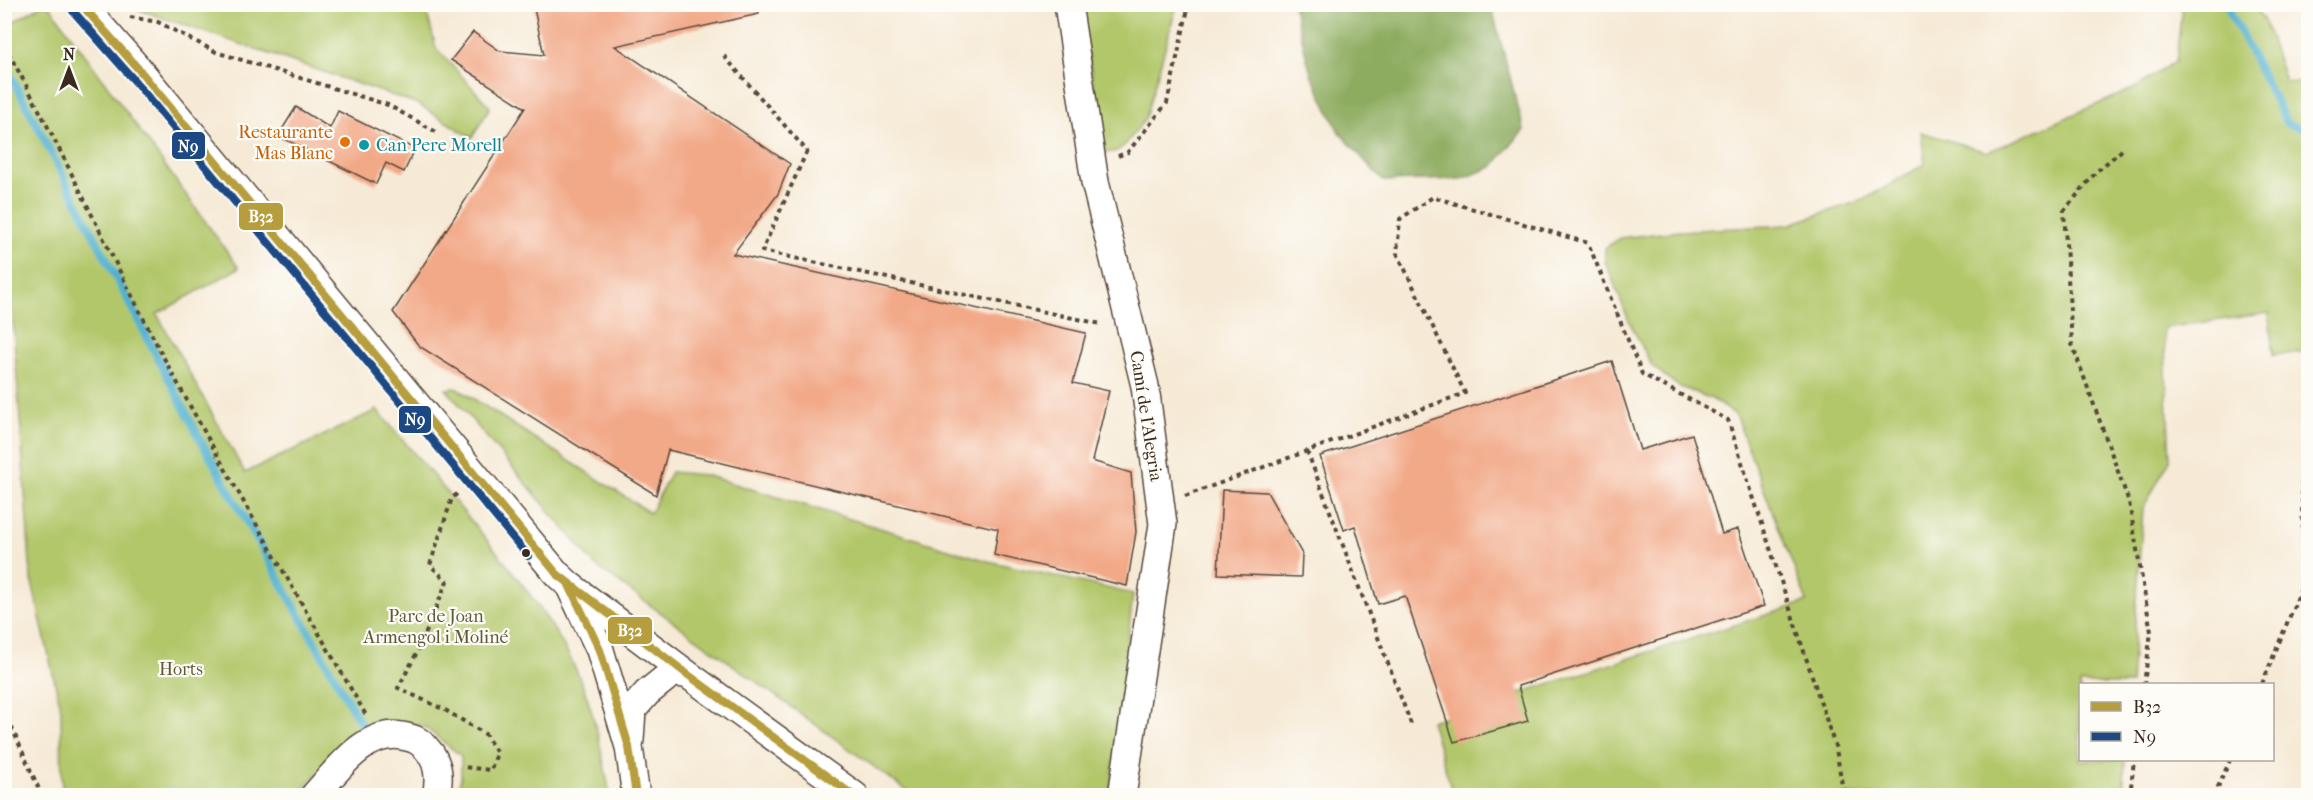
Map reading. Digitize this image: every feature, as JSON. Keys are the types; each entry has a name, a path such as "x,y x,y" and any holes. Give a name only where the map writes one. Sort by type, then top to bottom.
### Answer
{"street":[{"path":"81,4 141,72 477,478 569,585 687,674 855,795"},
{"name":"Camí de l'Alegria","path":"1068,4 1093,168 1145,386 1163,524 1122,795"},
{"path":"569,585 600,650 629,747 636,795"},
{"path":"629,747 632,710 647,693 672,674 687,674"},
{"path":"314,795 356,752 379,737 398,735 418,740 430,752 437,765 439,783 436,794"}],"path":[{"path":"1093,168 1128,152 1167,104 1189,4"},
{"path":"127,16 158,22 216,52 388,105 438,133"},
{"path":"4,45 44,116 165,359 301,605 379,737"},
{"path":"724,56 807,151 762,251 1131,330"},
{"path":"2122,150 2096,172 2064,211 2072,344 2128,502 2151,632 2144,683"},
{"path":"1160,505 1465,393 1397,253 1400,219 1433,197 1588,243 1642,374 1728,420 1836,749 1844,795"},
{"path":"1307,451 1411,724"},
{"path":"2262,683 2304,582 2301,459"},
{"path":"477,478 452,498 430,565 447,581 421,645 398,688 445,710 485,734 497,753 491,770"},
{"path":"4,710 42,795"},
{"path":"2130,795 2134,761"},
{"path":"2214,795 2229,761"}],"green space":[{"path":"42,5 49,5 239,268 157,314 245,473 377,410 504,561 559,638 577,671 589,702 610,795 456,795 461,778 461,756 423,726 387,723 358,729 297,795 62,795 61,709 31,578 12,305 5,289 4,27"},
{"path":"125,5 425,5 436,48 490,107 472,138 418,104"},
{"path":"1080,5 1177,5 1145,119 1126,144 1117,151 1105,153"},
{"path":"1293,5 1491,5 1524,130 1492,167 1461,179 1383,181 1339,132 1311,74"},
{"path":"2182,5 2253,5 2264,20 2285,81 2308,84 2308,352 2273,355 2269,313 2164,328 2170,460 2143,508 2131,683 2079,683 2079,761 2125,761 2123,795 1453,795 1431,721 1807,602 1735,414 1712,399 1678,386 1652,366 1629,321 1605,261 1605,248 1620,238 1680,231 1788,225 1865,199 1925,164 1921,132 1987,152 2135,88 2176,61"},
{"path":"457,388 650,513 671,472 705,475 988,561 1133,594 1110,795 913,795 596,566 446,389"}],"building":[{"path":"533,4 758,4 759,14 615,46 790,164 778,194 733,254 1086,333 1073,383 1109,391 1092,461 1131,473 1136,532 1127,586 994,555 998,529 668,450 656,495 419,346 393,312 525,108 451,60 473,32 500,51 544,55"},
{"name":"Can Pere Morell","path":"296,107 330,128 338,111 415,149 404,172 386,163 376,184 278,136"},
{"path":"1612,361 1640,450 1692,434 1722,534 1738,529 1764,606 1518,686 1528,721 1454,742 1405,596 1378,604 1355,526 1344,530 1320,456"},
{"path":"1222,490 1267,492 1302,554 1301,577 1218,574"}],"waterway":[{"path":"2226,4 2287,124 2308,130"},
{"path":"4,62 200,439 369,738"}],"transit line":[{"name":"B32","path":"81,4 141,72 557,574 687,674 854,796"},
{"name":"N9","path":"73,11 133,79 528,556"},
{"name":"B32","path":"569,585 600,650 629,747 636,796"}],"place":[{"name":"Restaurante Mas Blanc","path":"345,142"},
{"name":"Can Pere Morell","path":"364,145"}],"park label":[{"name":"Parc de Joan Armengol i Moliné","path":"436,626"},
{"name":"Horts","path":"181,669"}]}
